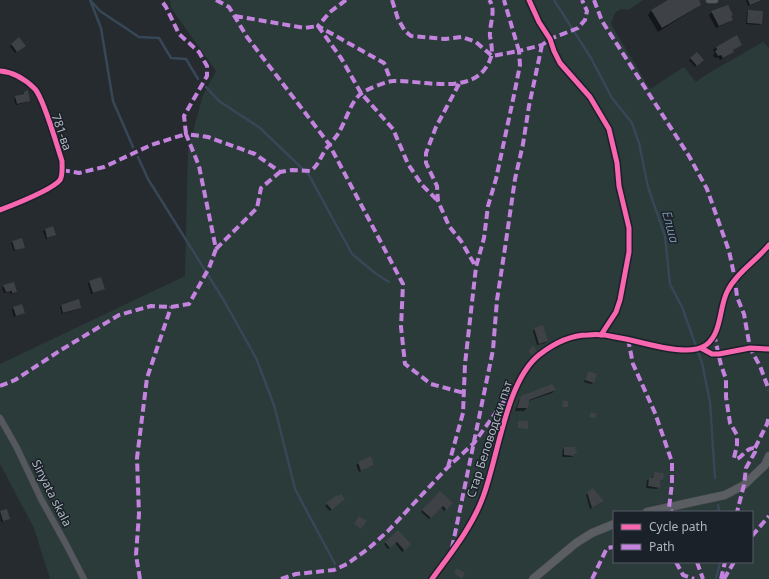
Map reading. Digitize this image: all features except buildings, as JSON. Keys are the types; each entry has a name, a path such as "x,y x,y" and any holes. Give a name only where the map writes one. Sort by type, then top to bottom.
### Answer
{"street":[{"path":"709,0 715,0"},
{"name":"781-ва","path":"0,71 14,73 35,90 42,103 59,154 62,170 61,179 52,187 0,210"},
{"name":"Стар Беловодски път","path":"432,579 451,554 483,498 494,464 509,405 518,382 527,367 537,356 558,342 587,334 615,337 666,348 698,349 707,344 714,334 722,304 732,284 769,245"},
{"name":"Sinyata skala","path":"0,418 84,579"},
{"path":"652,511 725,495 744,485 764,465 769,456"},
{"path":"533,579 592,533 613,524"}],"shaded area":[{"path":"170,0 643,0 628,10 621,9 615,13 611,24 650,89 684,67 696,82 707,74 763,42 769,48 769,579 50,579 34,528 0,464 0,364 185,276 188,149 203,95 216,71 171,8"}],"waterway":[{"path":"90,0 101,28 113,101 133,147"},
{"name":"Елша","path":"554,0 591,58 612,98 632,123 639,143 648,187 665,236 670,284 682,307 702,363 710,402 715,478"},
{"path":"91,1 100,11 139,37 159,38 171,58 186,59 198,79"},
{"path":"206,87 219,101 260,128 309,175 352,254 375,273 389,282"},
{"path":"138,157 148,179 223,299 256,358 274,405 295,489 335,564"},
{"name":"Елша","path":"718,505 719,511"},
{"name":"Елша","path":"716,579 720,563"}],"marked path":[{"path":"62,170 79,173 104,167 151,145 186,134 184,116 207,76 207,66 199,52 179,34 161,0"},
{"path":"216,0 229,7 247,37 329,144 403,284 401,327 405,364 431,384 464,393"},
{"path":"346,0 330,12 318,26 384,63 391,81"},
{"path":"392,0 398,19 405,31 411,36 445,39 462,37 476,42 492,56 519,51 504,0"},
{"path":"0,386 15,380 119,315 151,306 171,307 189,304 209,268 216,249 199,166 186,134 208,137 255,154 280,172 292,170 311,171 338,134 355,100 365,91 393,81 435,84 463,82 475,78 484,70 492,52 490,32 493,12 489,0"},
{"path":"448,467 463,413 465,364 476,267 484,238 488,206 496,179 520,65 519,51 542,45 550,39 578,28 585,20 587,11 582,0"},
{"path":"594,0 602,21 689,156 707,189 729,251 737,297 744,314 750,348 760,366 769,390"},
{"path":"235,16 305,28 318,26 341,58 361,93 393,129 408,164 422,185 438,201"},
{"path":"452,548 493,350 497,300 515,179 542,45"},
{"path":"459,84 436,127 426,153 426,163 437,186 438,201 449,226 461,241 476,267"},
{"path":"216,249 257,208 261,188 280,172"},
{"path":"140,579 136,555 139,514 137,458 147,378 171,307"},
{"path":"714,334 721,365 726,379 726,397 730,423 737,435 737,445 734,458 737,459 749,449 755,448 755,452 746,468 744,485 737,511"},
{"path":"628,339 633,364 655,413 672,462 672,483 669,508 671,511"},
{"path":"281,579 296,574 334,570 347,564 368,549 388,531 448,467 474,443 510,393"},
{"path":"755,448 767,424 769,416"},
{"path":"753,535 769,516"},
{"path":"592,579 607,548 613,547"},
{"path":"677,563 683,575 694,579"},
{"path":"697,563 703,579"},
{"path":"721,579 725,563"},
{"path":"724,579 733,563"}],"cycle path":[{"path":"529,0 539,22 550,39 560,63 590,97 609,129 617,163 619,186 629,228 629,252 620,300 616,312 601,335"},
{"path":"0,71 15,74 27,82 39,94 62,161 61,178 56,184 32,197 0,210"},
{"path":"432,579 473,519 483,497 504,421 518,383 528,367 539,355 550,347 568,338 581,335 609,336 662,347 687,350 697,349 706,345 711,340 718,327 724,298 731,285 769,245"},
{"path":"701,348 712,354 750,348 769,349"}]}
